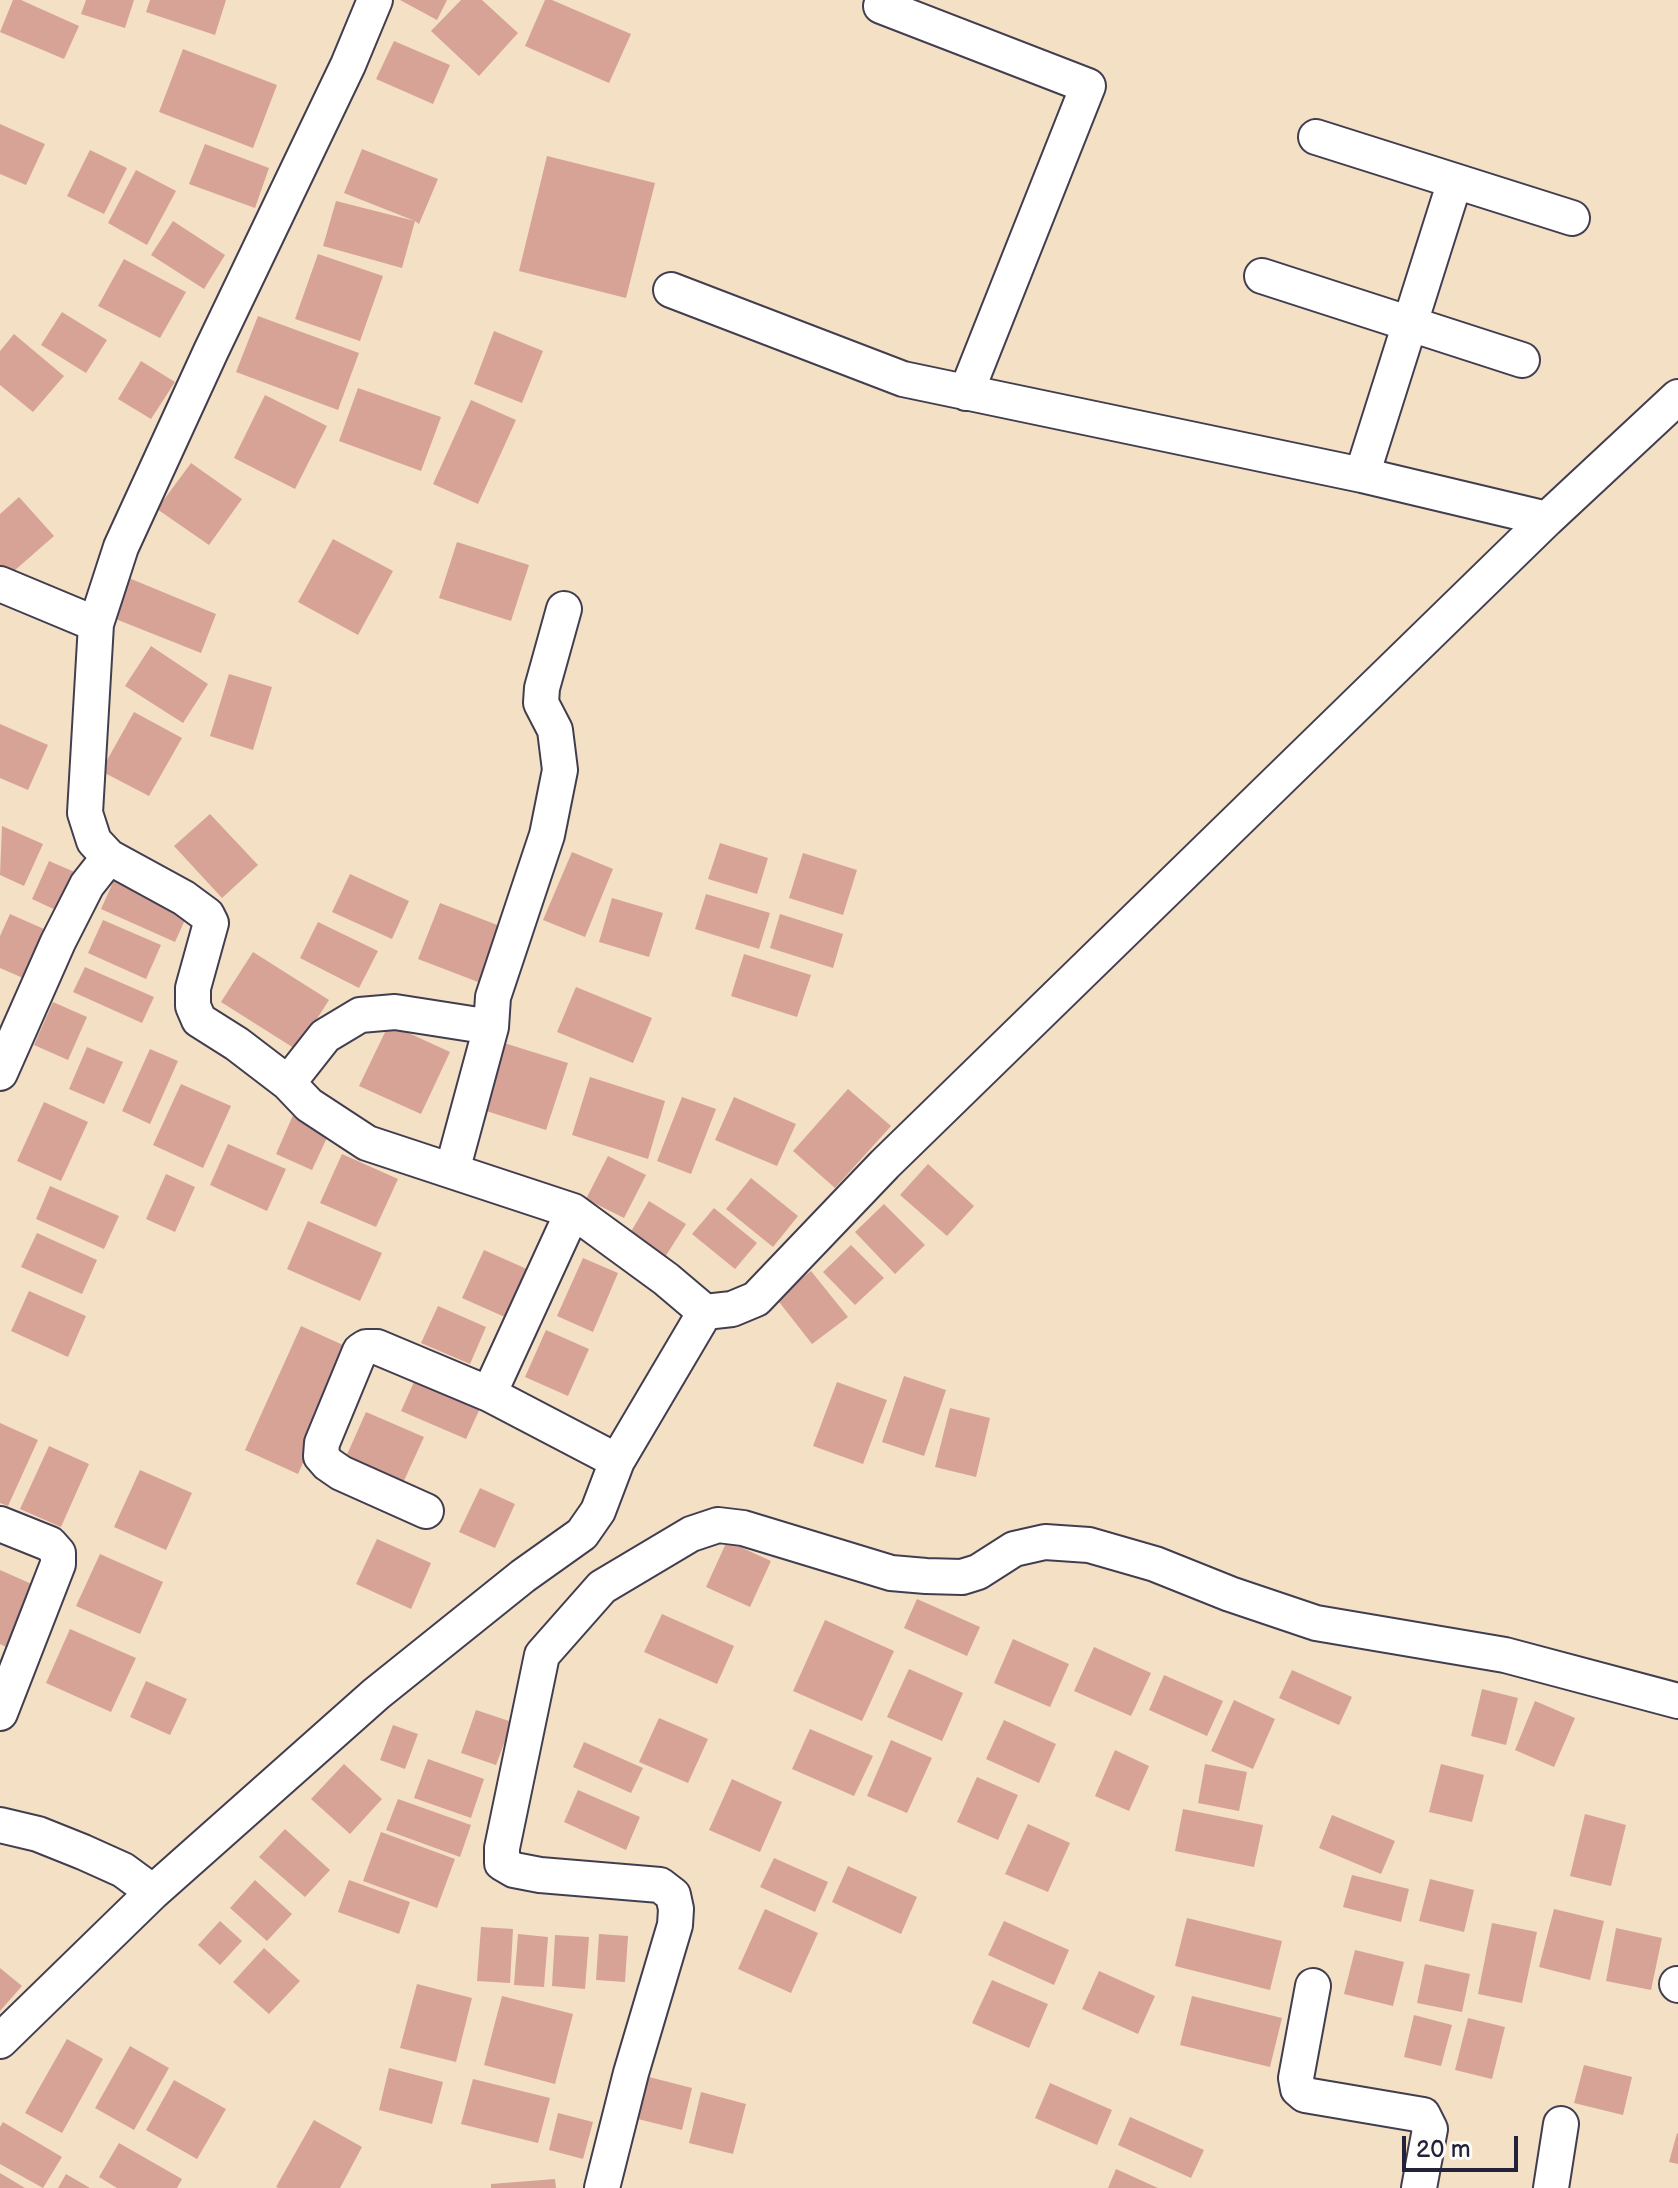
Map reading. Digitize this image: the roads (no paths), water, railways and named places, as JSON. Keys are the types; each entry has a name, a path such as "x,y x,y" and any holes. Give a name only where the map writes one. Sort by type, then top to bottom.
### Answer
{"street":[{"path":"375,0 348,65 121,547 96,624 85,813 94,841 109,857 184,898 207,915 211,923 193,988 193,1006 199,1020 288,1083 309,1105 367,1143 573,1211 666,1279 705,1312 732,1309 756,1299 885,1164 1547,519 1678,397"},
{"path":"881,6 1088,86 966,393"},
{"path":"1316,137 1572,218"},
{"path":"1362,475 1455,181"},
{"path":"1262,276 1522,360"},
{"path":"671,290 903,379 1362,475 1547,519"},
{"path":"0,584 96,624"},
{"path":"452,1171 491,1027 493,997 547,835 560,770 555,730 541,703 542,688 564,609"},
{"path":"0,1073 58,942 87,885 109,857"},
{"path":"288,1083 325,1036 360,1015 395,1012 491,1027"},
{"path":"489,1394 573,1211"},
{"path":"0,2041 153,1892 376,1694 523,1576 584,1538 617,1461 705,1312"},
{"path":"426,1511 341,1473 321,1456 322,1443 360,1351 366,1347 377,1347 489,1394 617,1461"},
{"path":"0,1524 50,1544 58,1553 58,1564 0,1713"},
{"path":"602,2188 631,2073 675,1925 673,1895 660,1885 514,1870 502,1863 502,1848 542,1655 599,1582 691,1534 718,1525 743,1528 891,1573 962,1577 978,1572 1014,1549 1045,1542 1089,1545 1155,1564 1316,1623 1505,1655 1678,1701"},
{"path":"584,1538 599,1582"},
{"path":"0,1825 38,1834 83,1852 123,1870 153,1892"},
{"path":"1313,1986 1296,2078 1298,2089 1305,2095 1423,2115 1430,2129 1419,2188"},
{"path":"1551,2188 1561,2124"}]}
